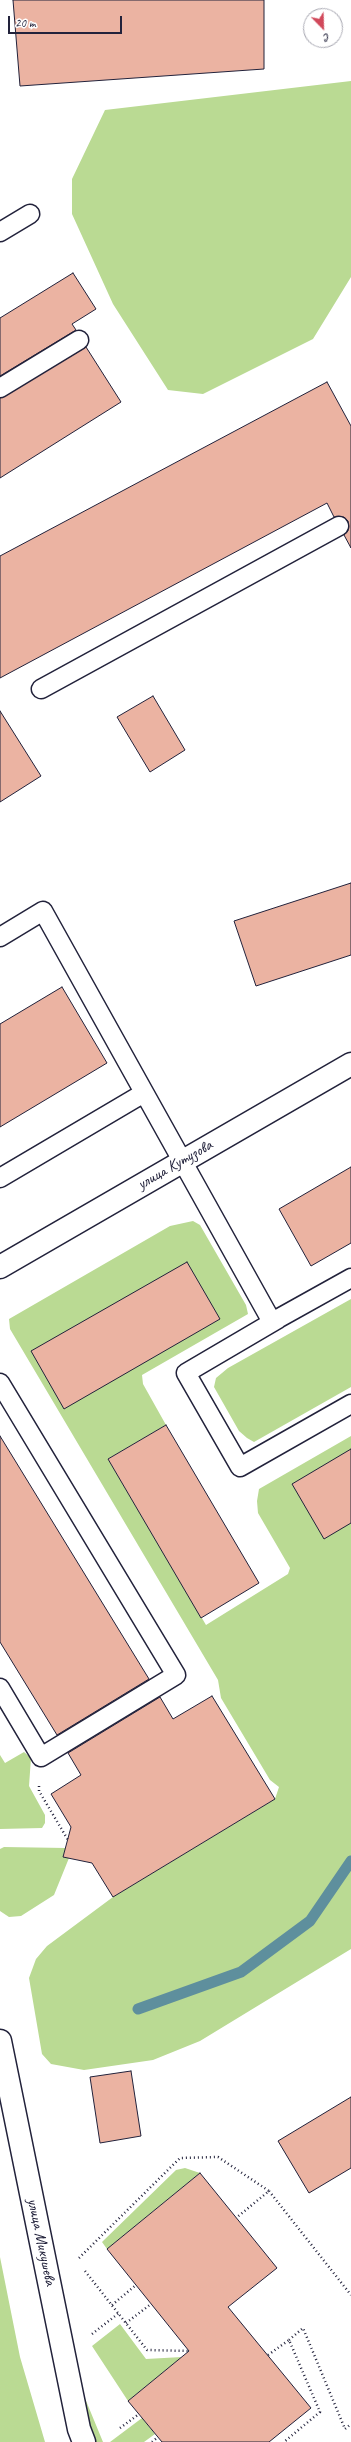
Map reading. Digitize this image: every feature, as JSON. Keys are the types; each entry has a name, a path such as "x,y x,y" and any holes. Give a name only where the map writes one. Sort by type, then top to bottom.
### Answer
{"street":[{"name":"улица Кутузова","path":"0,1267 351,1064"},
{"name":"улица Микушева","path":"0,2041 77,2422 84,2442"}],"lane":[{"path":"0,232 30,214"},
{"path":"0,388 79,340"},
{"path":"41,689 339,526"},
{"path":"0,937 43,910 181,1161 272,1322 278,1319"},
{"path":"0,1178 144,1092"},
{"path":"351,1278 186,1373 240,1467 351,1404"},
{"path":"0,1383 176,1675 41,1757 0,1688"}],"path":[{"path":"41,1757 38,1791 68,1840"},
{"path":"79,2258 180,2158 218,2157 269,2191 351,2295"},
{"path":"236,2218 269,2191"},
{"path":"85,2271 147,2350 190,2351"},
{"path":"112,2305 136,2285"},
{"path":"126,2323 151,2304"},
{"path":"90,2336 119,2313"},
{"path":"268,2355 303,2328 345,2429 351,2424"},
{"path":"284,2442 320,2412 289,2340"},
{"path":"120,2428 139,2414"},
{"path":"152,2442 158,2437"}],"green space":[{"path":"351,81 351,277 313,339 203,394 168,390 113,304 72,214 72,179 105,110"},
{"path":"193,1221 200,1225 246,1305 248,1314 142,1375 143,1384 166,1425 108,1459 206,1625 288,1574 290,1568 258,1513 257,1501 259,1489 351,1436 351,1949 200,2041 153,2060 84,2070 51,2064 42,2054 29,1978 36,1959 47,1946 113,1897 275,1799 279,1787 270,1780 221,1698 218,1680 10,1329 9,1319 170,1226"},
{"path":"351,1299 351,1387 254,1442 247,1438 239,1431 214,1387 216,1378 228,1368"},
{"path":"24,1752 31,1758 29,1786 45,1815 45,1823 42,1828 0,1829 0,1755 5,1763"},
{"path":"4,1847 66,1848 63,1856 69,1858 54,1895 21,1916 9,1917 0,1911 0,1849"},
{"path":"185,2168 200,2173 107,2249 102,2242 176,2170"},
{"path":"0,2257 20,2357 45,2442 0,2442"},
{"path":"120,2324 146,2359 182,2357 128,2401 92,2346"},
{"path":"82,2391 103,2442 91,2442"},
{"path":"142,2418 155,2434 144,2442 110,2442"}],"building":[{"path":"13,0 264,0 264,69 20,86"},
{"path":"73,273 96,309 72,324 76,330 0,376 0,318"},
{"path":"86,347 121,402 0,478 0,398"},
{"path":"327,382 351,426 351,548 344,535 348,531 348,521 344,517 334,517 327,503 0,678 0,556"},
{"path":"153,696 185,750 150,772 117,717"},
{"path":"0,711 41,776 0,802"},
{"path":"351,883 351,955 256,986 234,921"},
{"path":"62,987 107,1063 0,1127 0,1024"},
{"path":"351,1167 351,1243 311,1266 279,1209"},
{"path":"187,1262 220,1319 64,1409 31,1351"},
{"path":"166,1425 259,1583 201,1618 108,1459"},
{"path":"0,1436 149,1679 57,1735 0,1642"},
{"path":"351,1449 351,1523 324,1539 292,1484"},
{"path":"212,1696 275,1799 113,1897 92,1863 63,1857 71,1827 51,1794 81,1775 68,1753 160,1697 173,1719"},
{"path":"131,2071 141,2136 100,2143 90,2077"},
{"path":"351,2097 351,2168 309,2193 278,2141"},
{"path":"200,2173 277,2268 228,2307 311,2408 269,2442 162,2442 128,2401 189,2351 107,2249"}],"waterway":[{"path":"138,2009 241,1972 310,1921 351,1861"}]}
